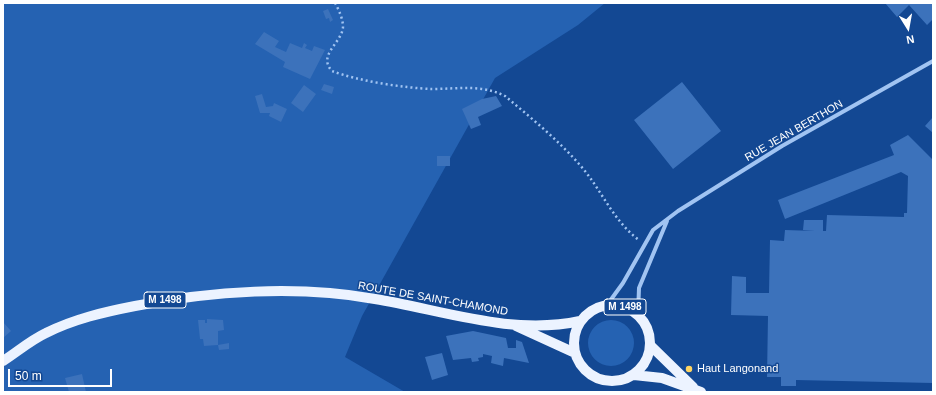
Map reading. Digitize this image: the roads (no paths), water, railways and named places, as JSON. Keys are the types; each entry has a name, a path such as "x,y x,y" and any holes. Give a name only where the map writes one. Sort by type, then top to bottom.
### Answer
{"main road":[{"name":"ROUTE DE SAINT-CHAMOND","path":"3,361 45,333 93,314 173,299 274,290 374,298 514,325"},
{"name":"M 1498","path":"514,325 541,324 554,326 580,321 596,309 608,305 622,306 638,314 648,328 651,346"},
{"path":"580,321 574,337 574,353 585,371 602,380 623,380 634,375 648,357 651,346 698,391"},
{"name":"M 1498","path":"514,325 574,353"},
{"path":"634,375 662,378 698,391"}],"street":[{"name":"RUE JEAN BERTHON","path":"608,305 623,283 653,230 693,201 782,146 933,61"},
{"path":"638,314 639,288 667,220"}],"place":[{"name":"Haut Langonand","path":"689,369"}]}
